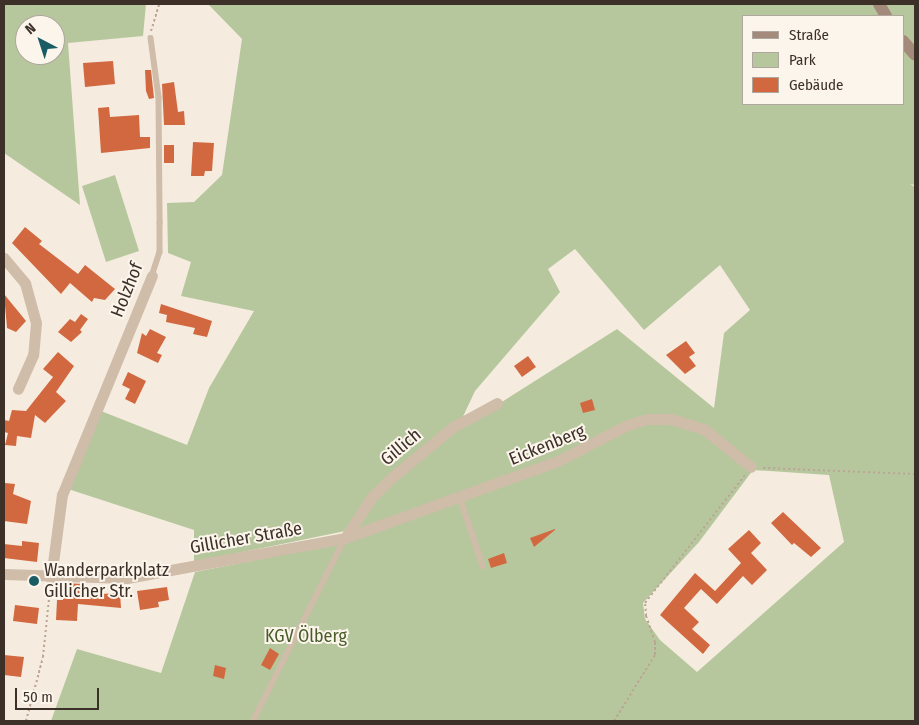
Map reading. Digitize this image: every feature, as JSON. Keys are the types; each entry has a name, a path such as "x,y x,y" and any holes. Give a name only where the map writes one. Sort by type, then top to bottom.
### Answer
{"main road":[{"path":"879,4 885,15"},
{"path":"904,42 915,55"}],"street":[{"path":"4,258 25,283 36,323 32,355 18,389"},
{"name":"Holzhof","path":"51,578 62,496 152,276"},
{"name":"Gillich","path":"345,538 372,497 395,474 453,427 497,403"},
{"name":"Eickenberg","path":"345,538 558,462 625,426 647,419 671,419 704,429 751,467"},
{"name":"Gillicher Straße","path":"4,574 51,578 127,578 345,538"}],"lane":[{"name":"Holzhof","path":"150,38 159,96 160,252 152,276"},
{"path":"460,497 483,566"},
{"path":"253,721 345,538"}],"path":[{"path":"150,38 158,4"},
{"path":"614,721 655,655 656,642 646,616 645,603 751,467 915,474"},
{"path":"26,721 43,657 51,578"}],"green space":[{"path":"4,4 146,4 143,36 68,43 80,205 4,153"},
{"name":"KGV Ölberg","path":"208,4 915,4 915,185 910,184 915,187 915,721 51,721 77,649 161,673 195,572 342,543 355,529 194,562 194,530 68,489 101,411 187,445 209,388 254,311 181,296 191,262 168,253 167,203 194,202 222,175 242,39","holes":["575,249 644,330 720,265 750,310 724,333 714,408 617,329 494,407 460,423 475,391 560,292 548,269","753,470 829,475 844,542 697,672 660,640 645,619 643,603 699,542"]},
{"path":"115,175 139,251 106,262 82,186"}],"building":[{"path":"113,61 115,84 85,87 83,63"},
{"path":"145,70 151,70 154,98 149,99 146,91"},
{"path":"174,82 178,112 184,111 185,125 164,125 162,84"},
{"path":"109,107 110,117 139,115 140,137 150,137 150,148 101,153 98,108"},
{"path":"193,142 214,143 212,171 205,171 204,176 191,176"},
{"path":"164,145 174,145 174,163 164,163"},
{"path":"25,227 42,241 39,244 78,274 85,265 115,289 105,300 94,298 92,302 70,283 61,294 12,243"},
{"path":"4,294 26,321 16,332 7,328"},
{"path":"161,304 212,321 207,337 193,334 195,328 166,322 167,315 159,313"},
{"path":"81,314 88,319 80,330 82,332 71,342 58,332 70,319 75,322"},
{"path":"150,329 166,337 157,353 162,355 158,363 137,353 142,333 146,336"},
{"path":"686,341 695,353 689,357 696,366 685,374 666,355"},
{"path":"58,352 74,366 56,392 66,401 45,423 35,415 31,438 17,436 16,446 5,445 8,433 4,432 4,420 9,421 12,410 26,411 53,377 43,369"},
{"path":"528,356 536,367 522,377 514,366"},
{"path":"128,372 146,381 135,404 125,399 130,389 122,385"},
{"path":"592,399 595,410 583,413 580,403"},
{"path":"5,483 15,484 13,494 31,501 27,524 4,521"},
{"path":"783,512 821,548 811,557 794,543 792,545 771,523"},
{"path":"555,530 534,547 530,538"},
{"path":"749,530 761,543 751,553 767,570 752,585 743,576 717,604 701,589 684,608 699,622 692,629 710,645 703,654 660,615 695,573 715,591 741,563 728,549"},
{"path":"22,541 39,543 37,562 4,558 4,544 22,546"},
{"path":"504,553 507,563 491,568 488,559"},
{"path":"63,583 84,584 83,595 120,593 121,608 78,604 77,621 56,620 57,600 63,600"},
{"path":"167,587 169,600 158,602 159,607 140,610 137,591"},
{"path":"15,605 39,608 37,624 13,621"},
{"path":"270,648 279,654 270,670 261,665"},
{"path":"4,655 24,657 21,677 4,675"},
{"path":"215,665 226,668 224,679 213,676"}],"place":[{"name":"Wanderparkplatz Gillicher Str.","path":"34,581"}]}
